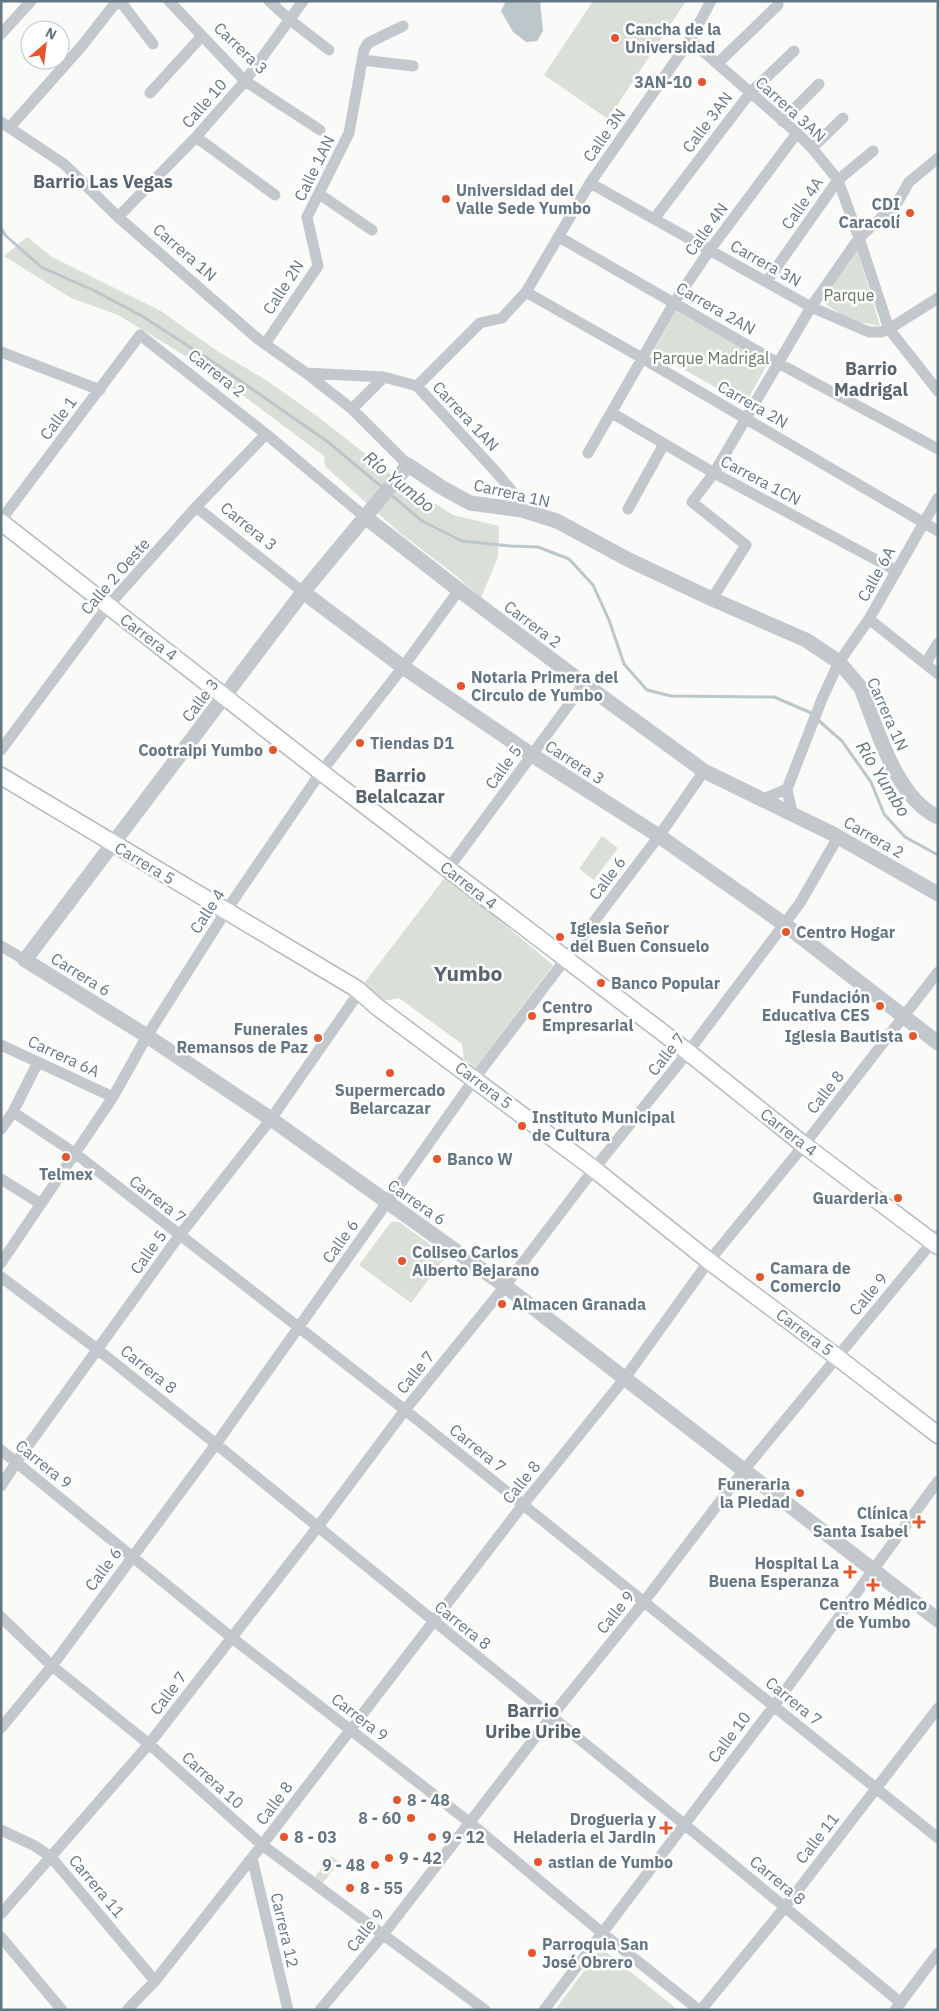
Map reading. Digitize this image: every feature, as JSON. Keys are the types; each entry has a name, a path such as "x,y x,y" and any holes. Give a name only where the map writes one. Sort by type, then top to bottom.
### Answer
{"main road":[{"name":"Carrera 4","path":"1,521 322,772 688,1052 804,1144 936,1241"},
{"name":"Carrera 5","path":"1,776 360,991 376,1006 475,1078 594,1169 709,1261 838,1356 938,1435"}],"street":[{"name":"Carrera 3","path":"169,1 245,81 320,130"},
{"path":"269,1 329,50"},
{"name":"Calle 10","path":"118,217 196,137 245,81 303,1"},
{"name":"Calle 3N","path":"417,386 480,324 502,318 526,292 590,182 690,40 711,1"},
{"path":"6,125 81,47 114,2 153,44"},
{"path":"1,34 23,4"},
{"path":"718,63 778,5"},
{"path":"403,26 368,43 362,60 413,66"},
{"path":"150,93 202,36"},
{"name":"Carrera 3AN","path":"690,40 797,133 838,180 889,329"},
{"name":"Calle 3AN","path":"654,219 750,93 794,51"},
{"name":"Calle 1AN","path":"307,217 349,133 362,60"},
{"path":"782,121 819,84"},
{"path":"812,148 843,118"},
{"name":"Carrera 1N","path":"6,125 64,164 118,217 266,344 352,410 406,467 470,503 522,510 557,521 628,559 712,599 806,640 839,662 861,688 894,771 925,811 938,817"},
{"name":"Calle 4N","path":"588,453 674,303 709,250 797,133"},
{"path":"196,137 275,195"},
{"name":"Calle 4A","path":"767,281 838,180 873,151"},
{"path":"712,599 746,545 692,502 714,473 811,307 859,238 897,203 909,182 938,158"},
{"name":"Carrera 3N","path":"590,182 811,307 869,332 881,332 889,329"},
{"path":"319,194 372,230"},
{"name":"Calle 2N","path":"266,344 318,266 307,217"},
{"name":"Carrera 2AN","path":"559,237 778,363 938,449"},
{"name":"Carrera 2N","path":"526,292 938,531"},
{"path":"938,298 889,329 938,391"},
{"name":"Calle 1","path":"1,521 140,335"},
{"name":"Carrera 2","path":"140,335 266,434 458,590 704,771 838,837 938,894"},
{"path":"1,352 100,390"},
{"name":"Carrera 1AN","path":"306,373 384,377 417,386 502,479 511,490 522,510"},
{"path":"352,410 384,377"},
{"name":"Carrera 1CN","path":"612,413 714,473 896,571"},
{"name":"Calle 2 Oeste","path":"1,750 108,606 196,507 266,434"},
{"path":"628,509 664,444"},
{"name":"Calle 3","path":"25,960 303,592 406,467"},
{"name":"Calle 6A","path":"786,789 839,662 869,619 938,498"},
{"name":"Carrera 3","path":"196,507 303,592 403,667 532,755 659,836 784,924 938,1043"},
{"name":"Calle 4","path":"1,1262 113,1097 147,1036 226,911 322,772 403,667 458,590"},
{"path":"869,619 938,674"},
{"path":"926,663 938,643"},
{"name":"Calle 5","path":"448,869 584,684"},
{"name":"Calle 6","path":"1,1728 52,1666 216,1444 475,1078 659,836 704,771"},
{"path":"763,799 786,789 792,813"},
{"name":"Calle 7","path":"1,1914 149,1744 317,1528 405,1410 505,1286 594,1169 688,1052 813,883 838,837"},
{"name":"Carrera 6","path":"1,946 147,1036 271,1118 505,1286 938,1620"},
{"name":"Calle 8","path":"127,2010 154,1980 252,1858 435,1622 522,1506 625,1378 709,1261 804,1144 938,972"},
{"name":"Calle 5","path":"1,1486 16,1461 97,1349 179,1236 271,1118 360,991"},
{"name":"Carrera 6A","path":"1,1044 113,1097"},
{"path":"1,1129 13,1112 38,1062"},
{"name":"Carrera 7","path":"13,1112 76,1154 297,1328 405,1410 522,1506 938,1838"},
{"path":"1,1179 41,1204"},
{"name":"Calle 9","path":"320,2010 382,1936 551,1717 643,1603 744,1470 936,1241"},
{"name":"Carrera 8","path":"1,1277 97,1349 216,1444 317,1528 684,1824 784,1907 898,2006"},
{"name":"Carrera 9","path":"1,1450 231,1637 469,1822 601,1932 700,2010"},
{"name":"Calle 10","path":"544,2010 601,1932 774,1706 938,1481"},
{"name":"Carrera 10","path":"1,1617 52,1666 149,1744 262,1845 382,1936 485,2010"},
{"name":"Calle 11","path":"700,2010 784,1907 938,1708"},
{"name":"Carrera 11","path":"1,1830 35,1846 51,1857 154,1980"},
{"name":"Carrera 12","path":"252,1858 288,2010"},
{"path":"1,1937 62,2010"},
{"path":"898,2006 938,1953"}],"green space":[{"name":"Cancha de la Universidad","path":"593,1 686,1 608,119 544,75"},
{"path":"27,237 52,257 161,311 217,351 266,380 317,416 405,485 453,515 499,526 498,557 481,598 454,574 399,532 325,466 324,456 245,397 184,355 118,315 71,298 4,256"},
{"name":"Parque","path":"857,249 880,326 849,320 820,300"},
{"name":"Parque Madrigal","path":"676,311 768,363 745,404 653,352"},
{"path":"602,836 618,848 594,880 579,869"},
{"path":"446,876 553,965 476,1068 464,1059 462,1044 399,998 383,1001 362,986"},
{"name":"Coliseo Carlos Alberto Bejarano","path":"391,1222 399,1222 446,1256 411,1303 359,1265"},
{"path":"331,1856 339,1862 322,1884 314,1878"},
{"path":"601,1948 678,2010 555,2010"}],"shaded area":[{"path":"506,1 540,1 543,31 537,41 526,42 513,32 501,11"}],"waterway":[{"name":"Río Yumbo","path":"1,228 5,235 41,267 93,290 142,316 219,366 328,442 383,488"},
{"name":"Río Yumbo","path":"389,493 422,521 462,541 538,547 569,559 593,585 609,620 624,664 647,690 671,696 774,697 813,715"},
{"name":"Río Yumbo","path":"818,720 842,741 871,782 884,814 905,837 938,855"}],"place":[{"name":"Cancha de la Universidad","path":"615,38"},
{"name":"3AN-10","path":"702,82"},
{"name":"Universidad del Valle Sede Yumbo","path":"446,199"},
{"name":"CDI Caracolí","path":"910,213"},
{"name":"Notaria Primera del Circulo de Yumbo","path":"461,686"},
{"name":"Tiendas D1","path":"360,743"},
{"name":"Cootraipi Yumbo","path":"273,750"},
{"name":"Centro Hogar","path":"786,932"},
{"name":"Iglesia Señor del Buen Consuelo","path":"560,937"},
{"name":"Banco Popular","path":"601,983"},
{"name":"Fundación Educativa CES","path":"880,1006"},
{"name":"Centro Empresarial","path":"532,1016"},
{"name":"Iglesia Bautista","path":"913,1036"},
{"name":"Funerales Remansos de Paz","path":"318,1038"},
{"name":"Supermercado Belarcazar","path":"390,1073"},
{"name":"Instituto Municipal de Cultura","path":"522,1126"},
{"name":"Telmex","path":"66,1157"},
{"name":"Banco W","path":"437,1159"},
{"name":"Guarderia","path":"898,1198"},
{"name":"Coliseo Carlos Alberto Bejarano","path":"402,1261"},
{"name":"Camara de Comercio","path":"760,1277"},
{"name":"Almacen Granada","path":"502,1304"},
{"name":"Funeraria la Piedad","path":"800,1493"},
{"name":"Clínica Santa Isabel","path":"919,1522"},
{"name":"Hospital La Buena Esperanza","path":"850,1572"},
{"name":"Centro Médico de Yumbo","path":"873,1585"},
{"name":"8 - 48","path":"397,1800"},
{"name":"8 - 60","path":"411,1818"},
{"name":"Drogueria y Heladeria el Jardin","path":"666,1828"},
{"name":"8 - 03","path":"284,1837"},
{"name":"9 - 12","path":"432,1837"},
{"name":"9 - 42","path":"389,1858"},
{"name":"astian de Yumbo","path":"538,1862"},
{"name":"9 - 48","path":"375,1865"},
{"name":"8 - 55","path":"350,1888"},
{"name":"Parroquia San José Obrero","path":"532,1953"}],"district":[{"name":"Barrio Las Vegas","path":"103,182"},
{"name":"Barrio Madrigal","path":"871,379"},
{"name":"Barrio Belalcazar","path":"400,786"},
{"name":"Yumbo","path":"468,974"},
{"name":"Barrio Uribe Uribe","path":"533,1721"}]}
